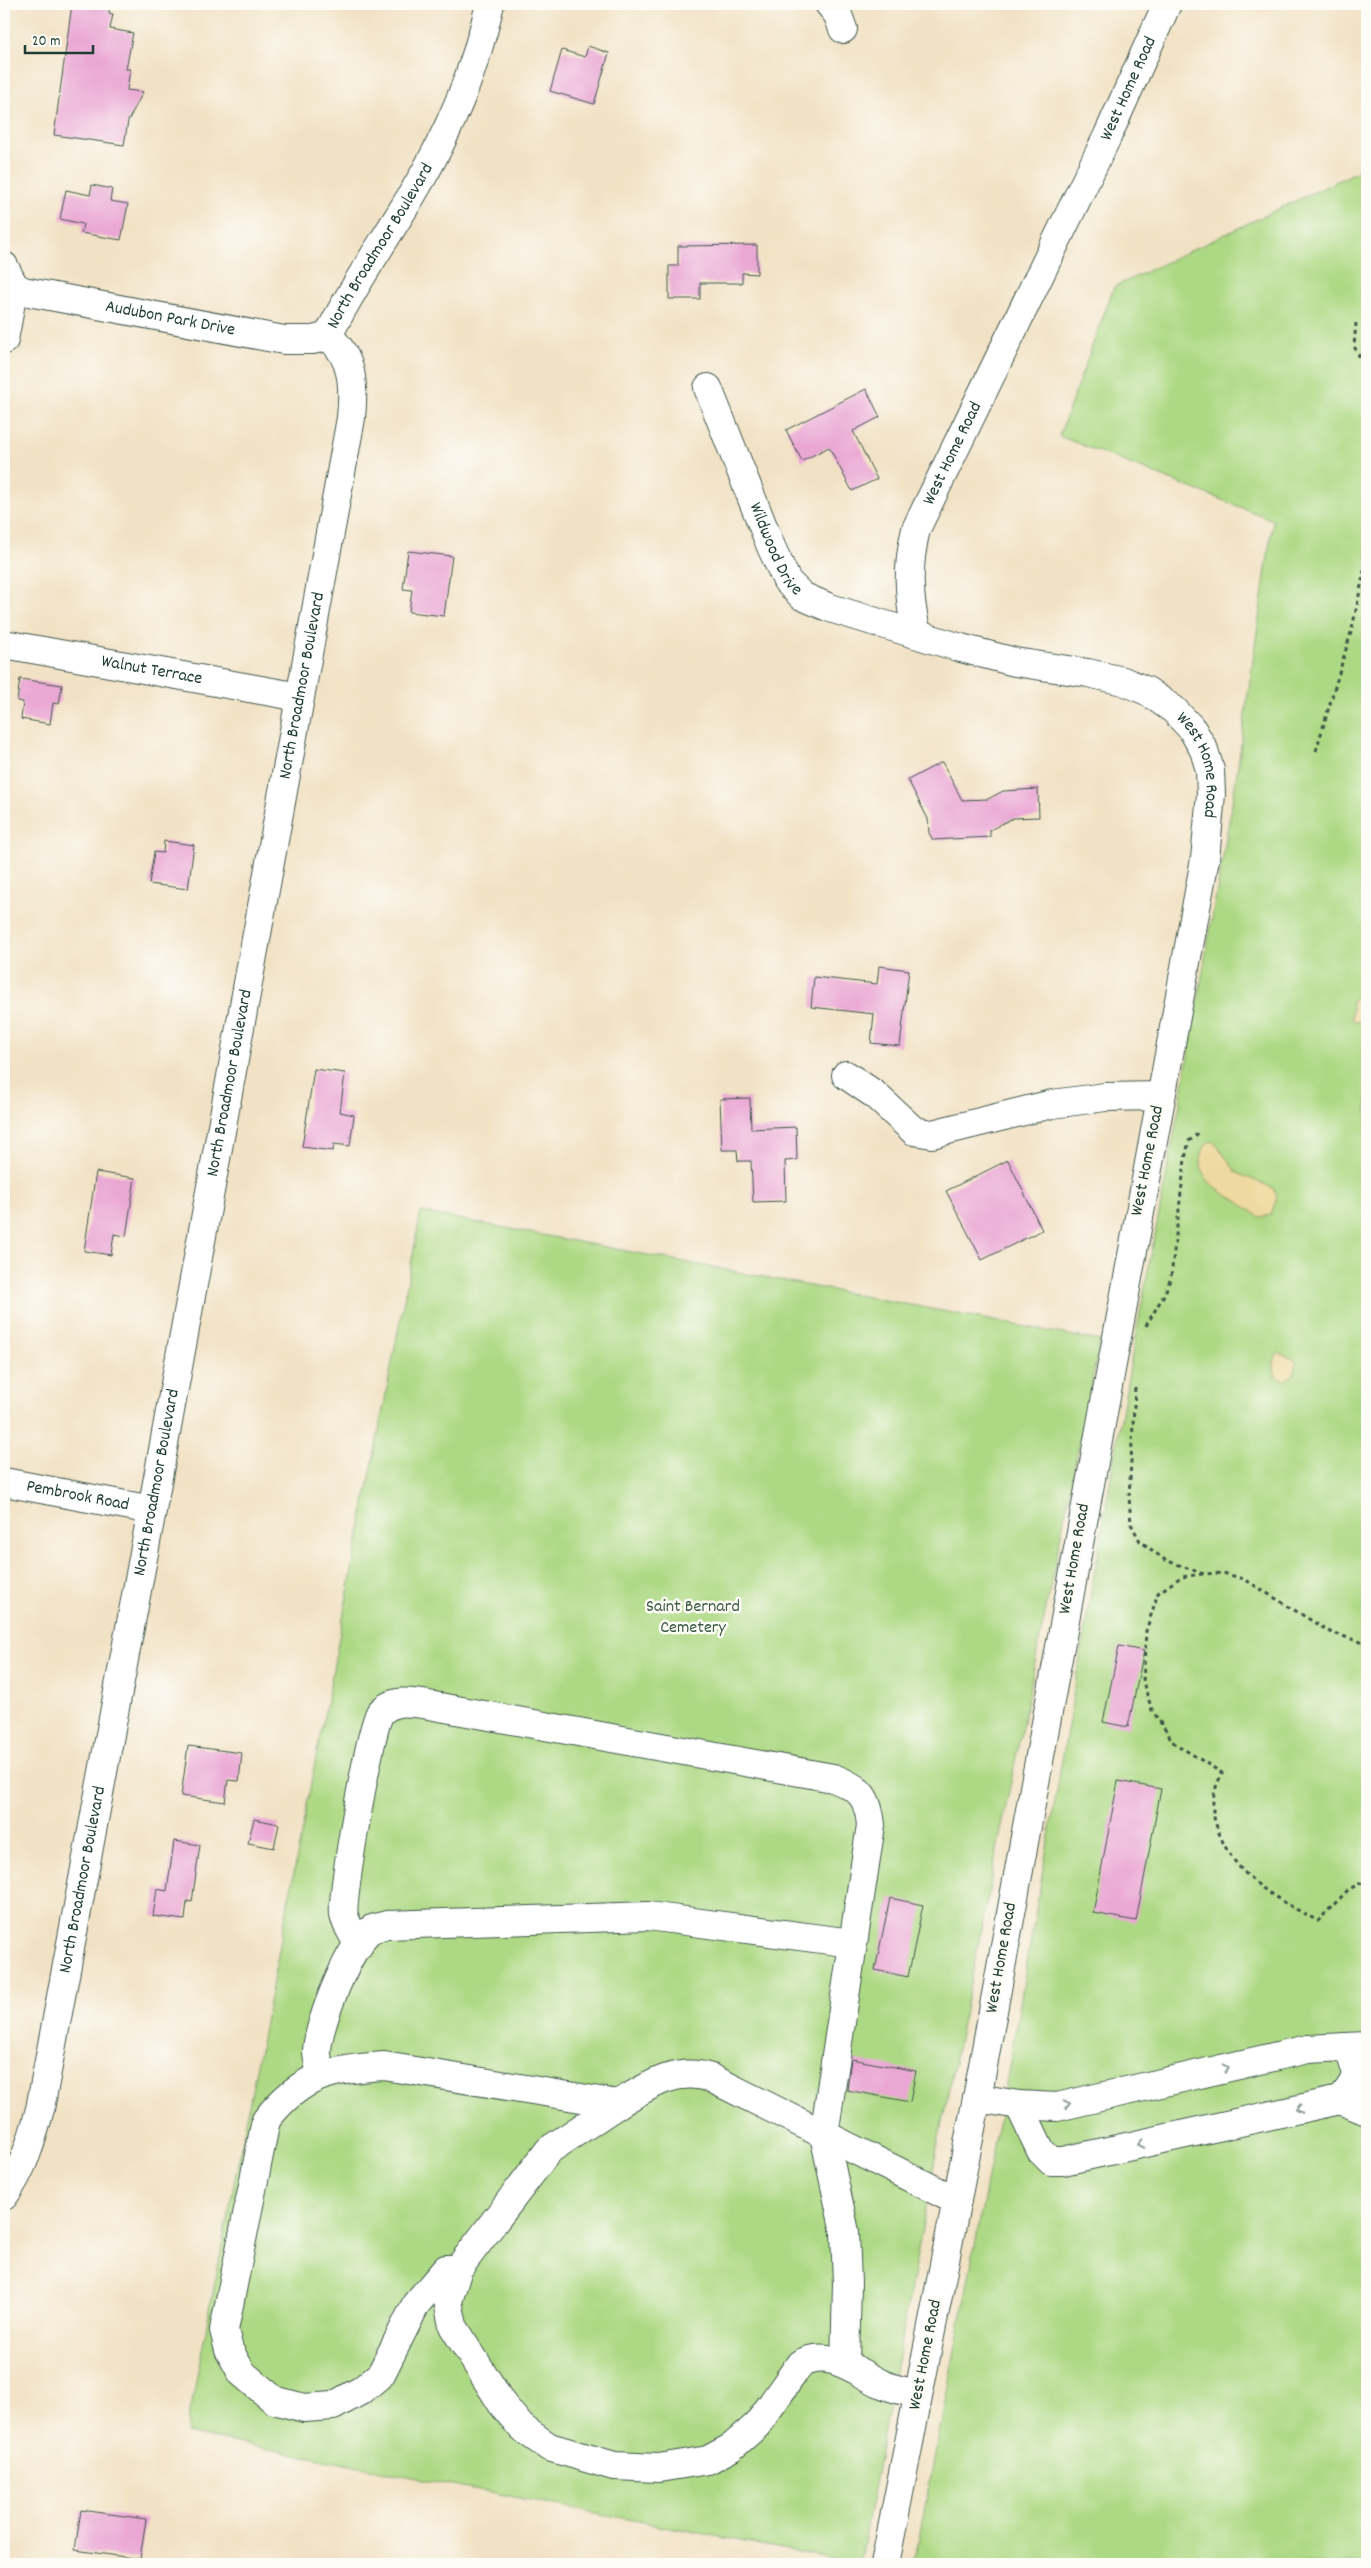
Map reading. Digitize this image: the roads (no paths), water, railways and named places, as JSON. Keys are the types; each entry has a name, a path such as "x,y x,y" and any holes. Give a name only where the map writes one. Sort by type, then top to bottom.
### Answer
{"street":[{"name":"North Broadmoor Boulevard","path":"4,2196 19,2172 30,2146 40,2109 152,1510 351,418 352,375 338,345 328,336 348,294 414,193 443,140 465,88 490,4"},
{"path":"828,4 838,15 843,29"},
{"name":"West Home Road","path":"884,2564 977,2098 1205,859 1211,794 1210,770 1204,750 1192,729 1174,710 1147,691 1123,681 1088,673 1015,662 917,634 910,608 908,581 910,554 916,529 1107,137 1167,4"},
{"name":"Audubon Park Drive","path":"9,276 24,291 284,340 313,340 328,336"},
{"path":"4,340 9,276"},
{"name":"Wildwood Drive","path":"708,388 787,581 802,596 830,608 917,634"},
{"name":"Walnut Terrace","path":"4,644 300,697"},
{"path":"846,1075 874,1094 914,1131 923,1134 932,1134 1052,1104 1105,1097 1160,1096"},
{"name":"Pembrook Road","path":"4,1482 152,1510"},
{"path":"359,1945 343,1914 362,1784 374,1727 380,1713 390,1705 400,1702 529,1723 832,1778 848,1784 862,1794 869,1808 871,1825 824,2135 845,2232 848,2283 845,2364"},
{"path":"321,2075 317,2053 320,2029 329,2002 359,1945 372,1930 387,1924 648,1916 852,1944"},
{"path":"977,2098 1019,2105 1057,2107 1308,2049 1357,2046 1353,2060 1355,2073 1353,2085 1340,2100"},
{"path":"458,2269 446,2269 416,2304 381,2374 362,2390 333,2406 304,2408 274,2400 242,2373 230,2350 224,2330 266,2120 284,2096 321,2075 349,2068 384,2066 618,2104"},
{"path":"918,2394 882,2384 845,2364 821,2358 810,2359 800,2364 757,2425 732,2447 708,2460 659,2468 614,2466 549,2447 522,2428 502,2404 453,2326 448,2301 458,2269 549,2150 654,2082 678,2074 699,2073 957,2201"},
{"path":"1019,2105 1041,2151 1051,2161 1064,2161 1340,2100 1367,2111"}],"park label":[{"name":"Saint Bernard Cemetery","path":"693,1617"}]}
